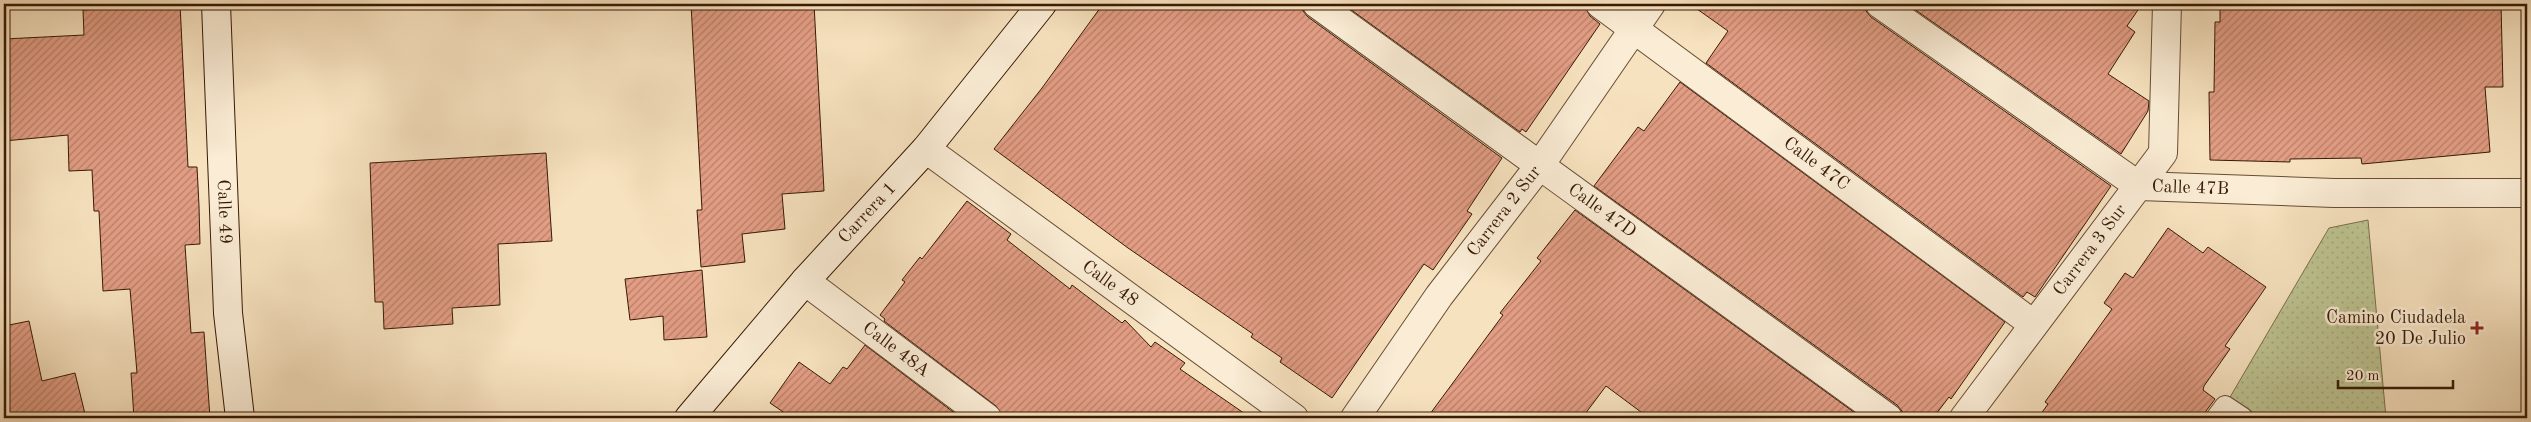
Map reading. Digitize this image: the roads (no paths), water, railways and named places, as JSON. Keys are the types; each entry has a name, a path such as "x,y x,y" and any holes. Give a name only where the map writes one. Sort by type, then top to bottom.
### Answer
{"street":[{"name":"Calle 49","path":"216,4 228,313 240,418"},
{"name":"Carrera 1","path":"690,418 805,281 926,149 1042,4"},
{"name":"Calle 47D","path":"1317,4 1888,418"},
{"name":"Calle 47C","path":"1600,4 2033,324"},
{"name":"Carrera 2 Sur","path":"1355,418 1439,296 1540,165 1651,4"},
{"name":"Calle 47B","path":"1880,4 2140,186 2334,193 2527,194"},
{"name":"Carrera 3 Sur","path":"1964,418 2033,324 2140,186 2162,153 2166,5"},
{"name":"Calle 48","path":"926,149 1294,418"},
{"name":"Calle 48A","path":"805,281 987,418"}],"lane":[{"path":"2221,412 2242,418"}],"place":[{"name":"Camino Ciudadela 20 De Julio","path":"2477,328"}]}
